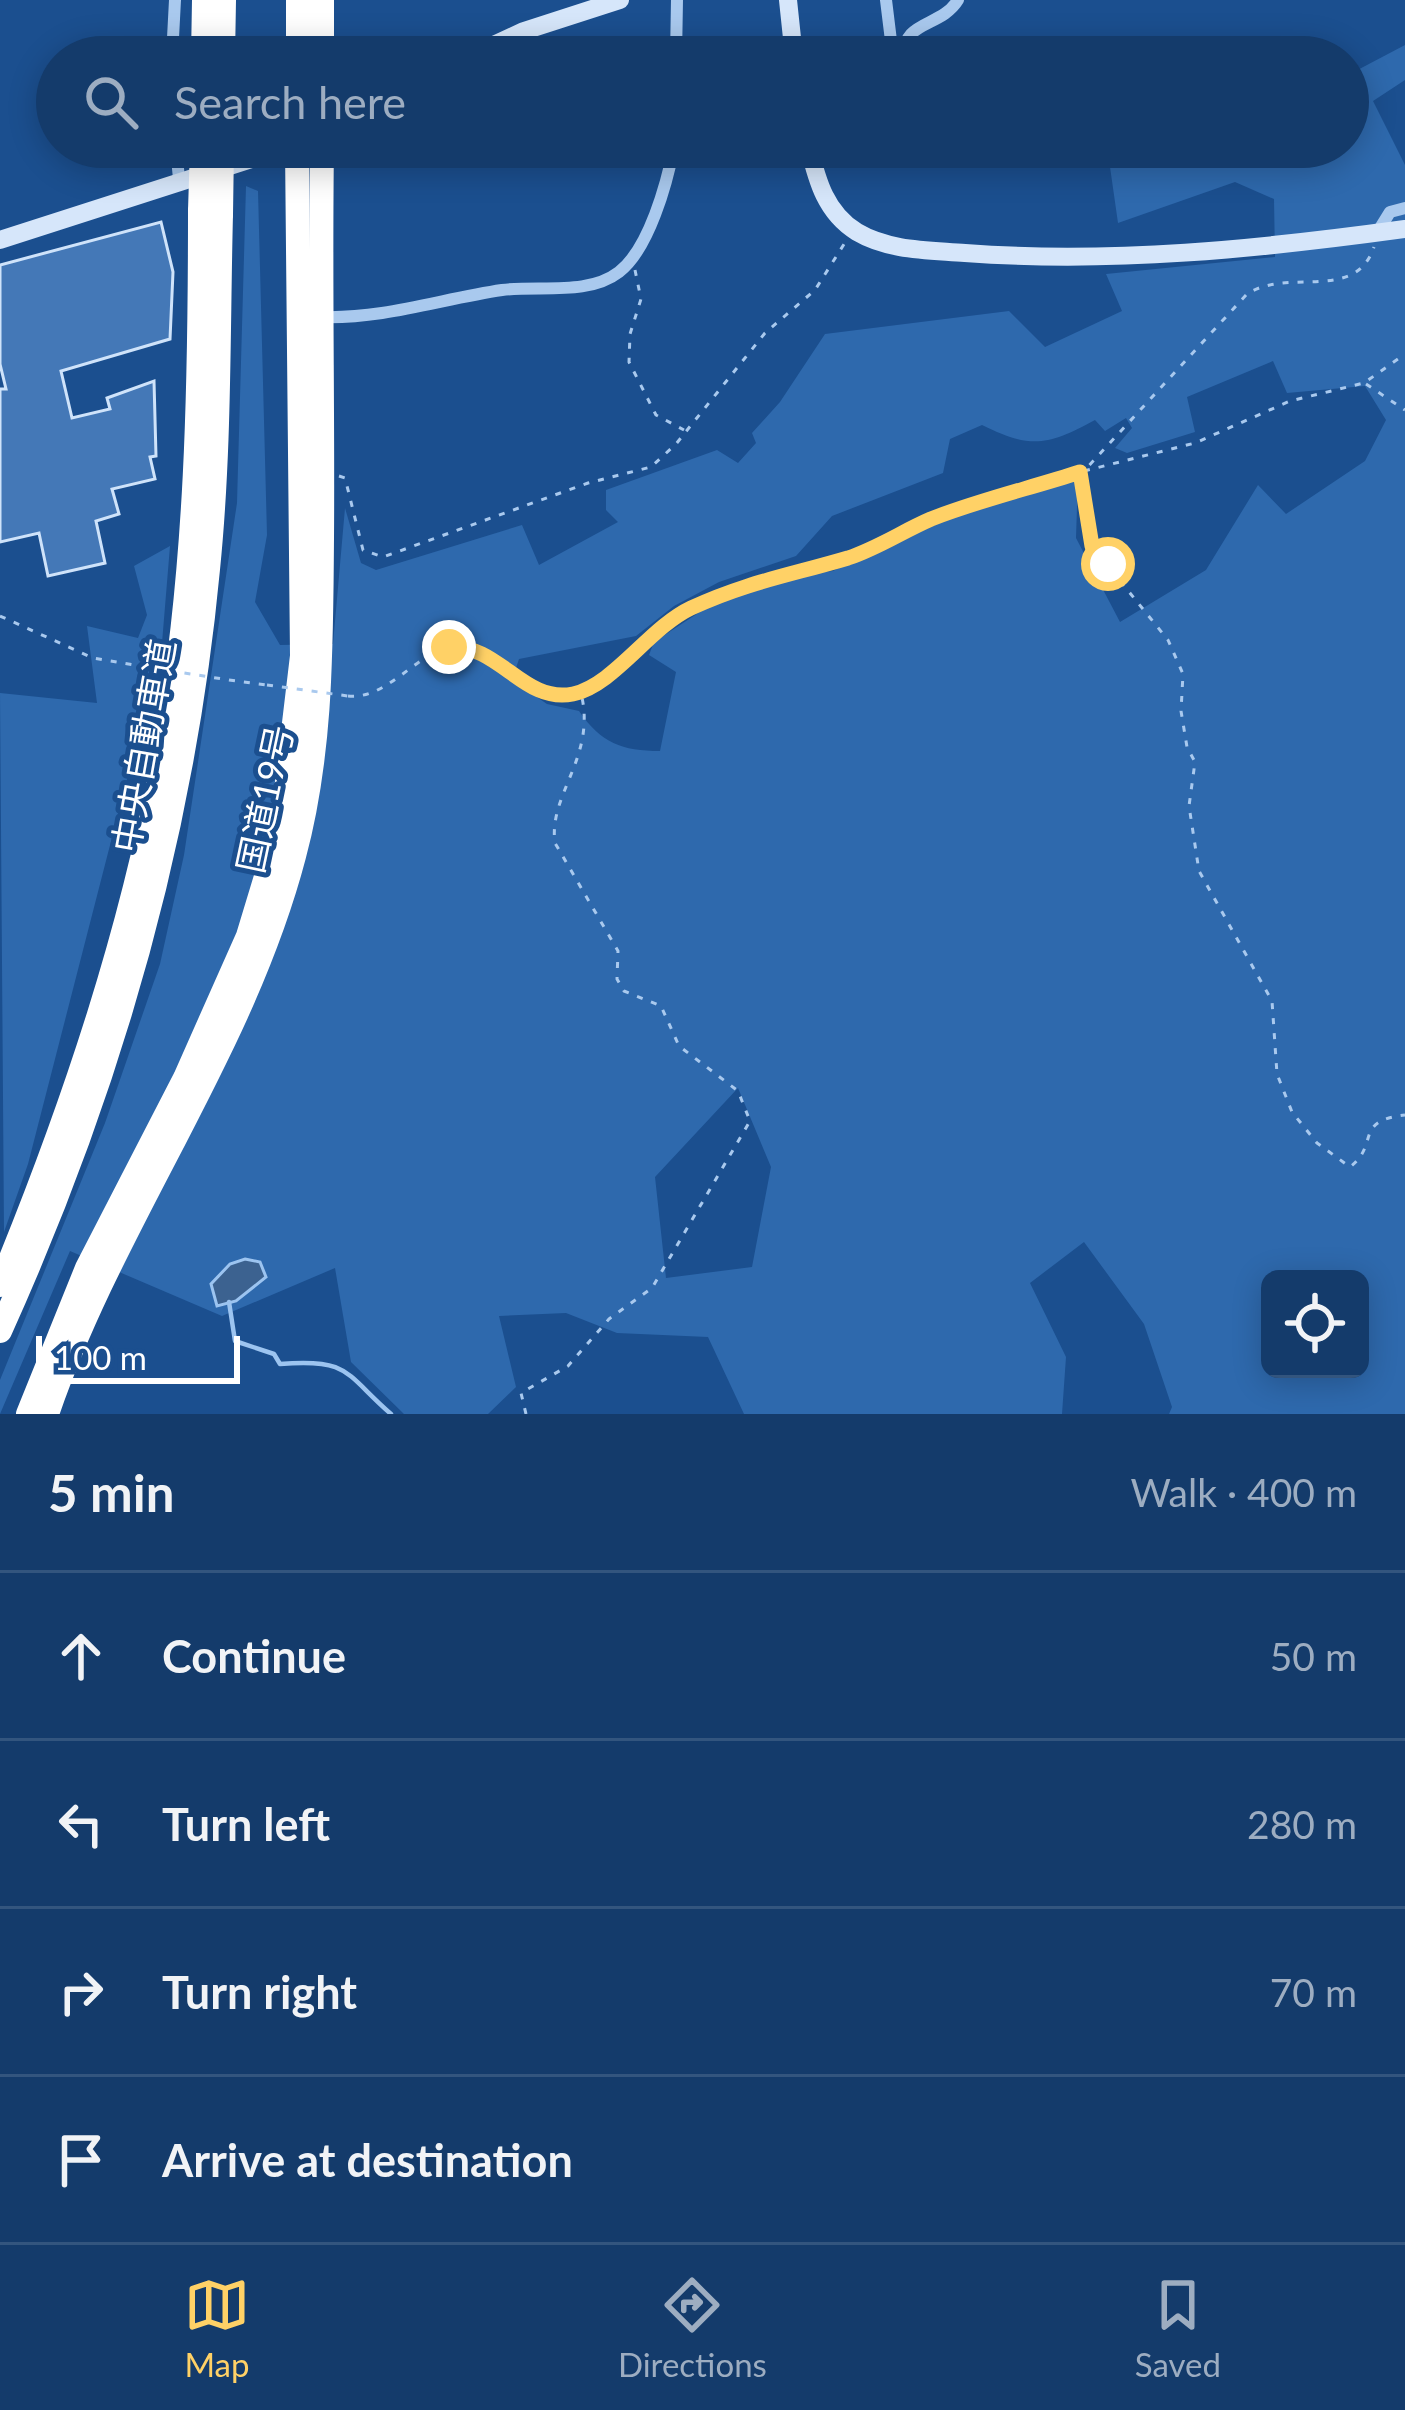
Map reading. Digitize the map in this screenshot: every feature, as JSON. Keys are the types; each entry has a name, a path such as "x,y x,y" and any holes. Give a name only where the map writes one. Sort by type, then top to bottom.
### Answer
{"highway":[{"path":"203,36 204,0"},
{"path":"223,36 224,0"},
{"path":"298,0 298,36"},
{"path":"322,0 322,36"},
{"name":"中央自動車道","path":"0,1331 80,1136 118,1023 167,835 209,567 211,213 205,168"},
{"name":"中央自動車道","path":"0,1286 55,1153 99,1020 167,739 189,567 211,213 218,168"},
{"name":"国道19号","path":"28,1414 87,1268 185,1078 248,936 282,824 302,656 293,168"},
{"name":"国道19号","path":"47,1414 103,1277 255,971 294,859 321,699 322,168"}],"street":[{"path":"173,36 175,0"},
{"path":"513,36 620,0"},
{"path":"676,36 677,0"},
{"path":"788,0 792,36"},
{"path":"886,0 890,36"},
{"path":"906,36 946,17 958,0"},
{"path":"178,168 179,179"},
{"path":"0,240 218,168"},
{"path":"320,317 363,319 494,291 578,286 609,279 628,264 666,168"},
{"path":"820,168 828,203 854,230 898,247 1050,260 1114,259 1405,229"},
{"path":"1377,233 1390,212 1405,208"}],"path":[{"path":"322,478 345,478 363,550 383,557 588,483 651,467 765,332 815,290 854,230"},
{"path":"1082,471 1247,294 1280,280 1334,281 1354,276 1372,253 1377,233"},
{"path":"628,264 640,278 641,290 629,362 656,415 686,431"},
{"path":"0,616 93,658 348,696 374,694 435,653 468,646 497,659 544,694 581,691 655,630 757,579 846,558 928,520 1082,471 1195,443 1290,401 1364,383 1405,354"},
{"path":"1364,383 1405,410"},
{"path":"1082,471 1092,546 1120,587 1152,618 1183,674 1181,711 1186,747 1195,762 1189,806 1199,871 1272,1001 1272,1050 1292,1112 1317,1143 1350,1167 1360,1159 1379,1118 1405,1114"},
{"path":"526,1414 520,1393 568,1366 609,1318 662,1275 751,1121 738,1091 679,1046 661,1006 624,991 617,979 618,951 555,843 555,823 588,722 581,691"}],"shaded area":[{"path":"1405,45 1405,80 1373,101 1405,165 1405,1414 1169,1414 1172,1407 1144,1324 1084,1242 1030,1283 1066,1357 1062,1414 744,1414 708,1337 617,1333 566,1313 499,1316 516,1387 488,1414 404,1414 351,1362 335,1268 222,1316 70,1251 0,1414 0,1380 105,1123 160,964 184,855 237,503 246,186 258,191 267,535 255,602 280,645 333,644 345,508 361,563 376,570 522,525 539,565 618,522 606,510 606,490 717,450 738,463 756,443 752,433 780,402 825,334 1009,311 1045,347 1122,311 1106,274 1275,257 1274,199 1235,182 1118,223 1110,168 1369,168 1369,64","holes":["1273,361 1287,393 1365,386 1386,420 1365,461 1286,514 1258,485 1206,570 1120,622 1076,538 1078,477 927,524 833,571 768,579 709,606 654,642 649,655 676,672 660,751 614,743 579,711 547,704 512,680 519,659 636,636 674,606 719,582 796,556 832,516 943,473 950,439 982,425 1014,438 1039,441 1095,420 1105,431 1126,418 1132,428 1115,448 1127,453 1195,432 1187,397","738,1088 771,1167 752,1267 666,1278 655,1177"]},
{"path":"170,546 162,643 28,1164 4,1232 0,693 97,703 87,626 138,638 147,615 134,566"},
{"path":"245,1259 260,1262 266,1277 236,1301 217,1306 211,1284 230,1264"}],"building":[{"path":"161,222 173,272 170,339 61,371 72,418 110,409 107,398 154,381 156,456 150,457 155,479 112,489 119,514 96,521 105,563 48,576 39,533 0,542 0,389 6,389 0,364 0,265"}],"waterway":[{"path":"229,1302 235,1341 274,1354 280,1364 334,1367 391,1414"}],"route":[{"path":"449,647 483,650 544,694 571,694 615,668 680,613 718,596 757,579 846,558 898,538 928,520 1080,472 1092,546 1108,564"}]}
